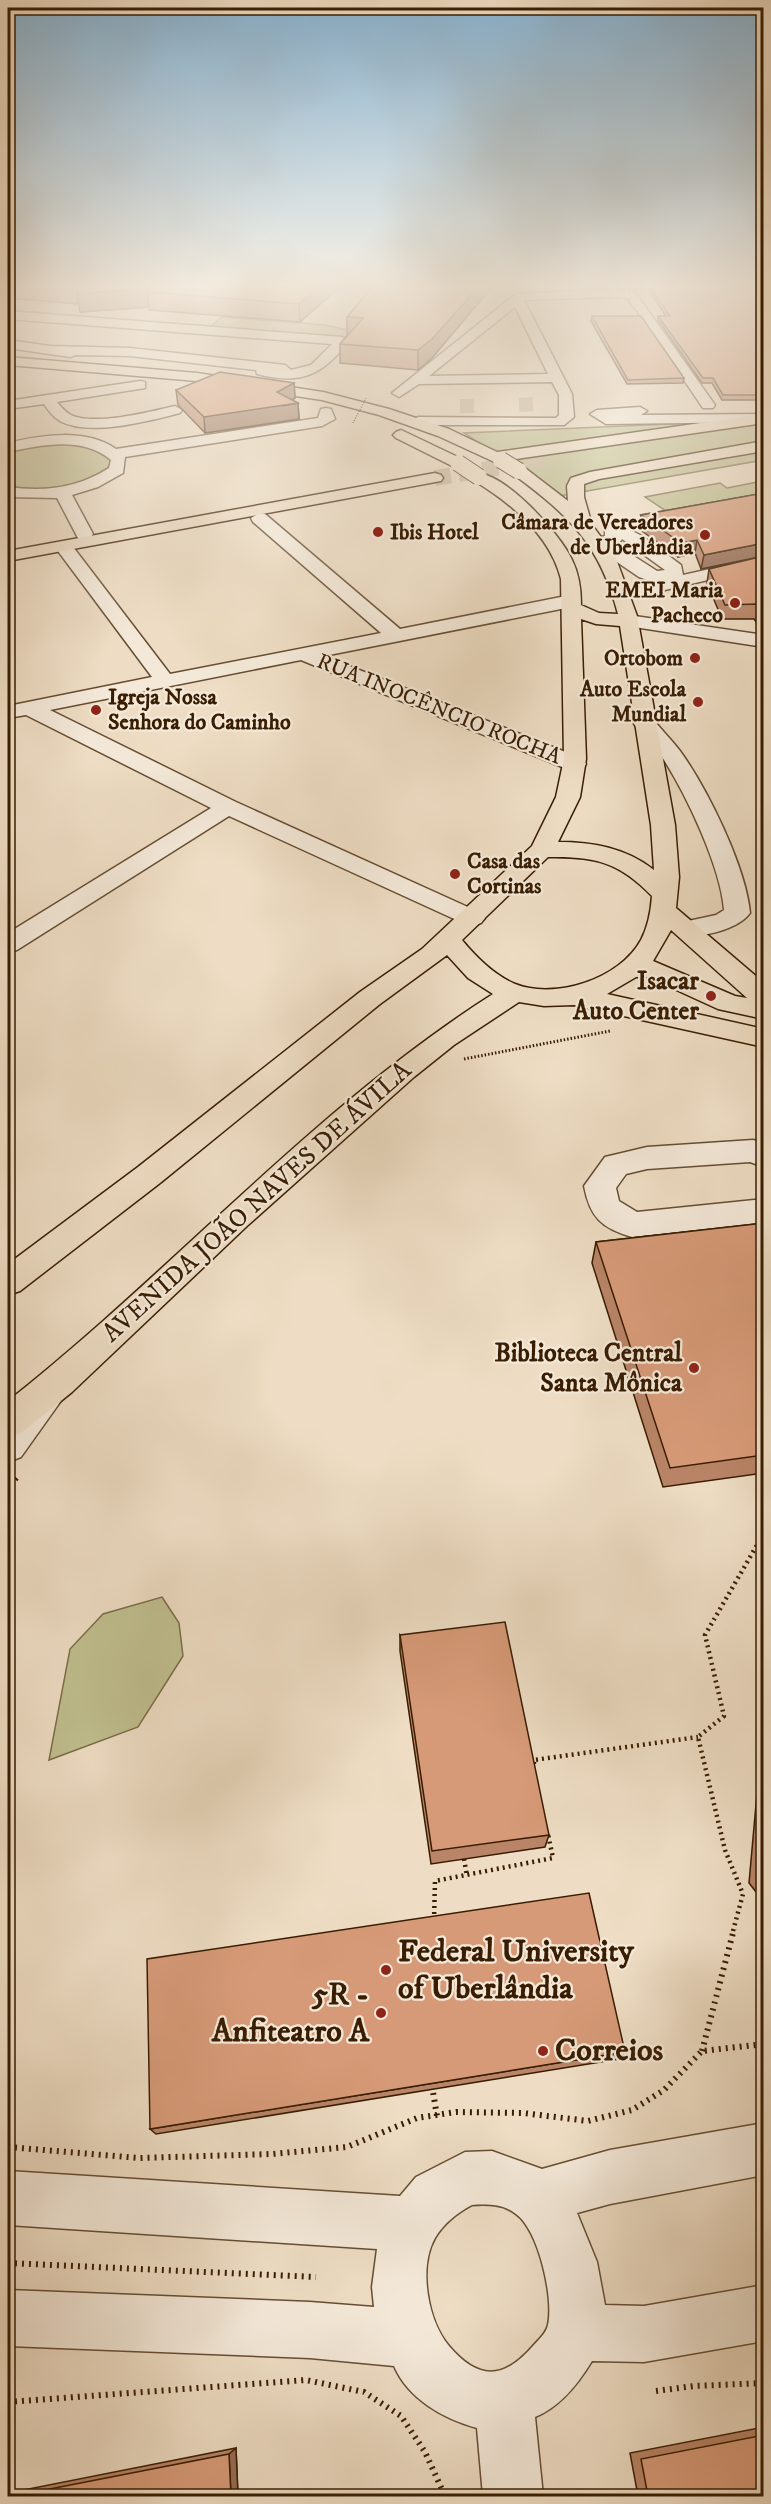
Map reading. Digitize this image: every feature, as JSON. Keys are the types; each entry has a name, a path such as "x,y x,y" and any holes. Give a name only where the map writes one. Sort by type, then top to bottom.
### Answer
{"main road":[{"path":"261,400 326,412 372,424"},
{"path":"338,400 418,421 479,448 519,471 548,492 584,526 611,539 658,784 666,843 663,901 659,929 651,947 631,968 574,996"},
{"path":"499,459 763,418"},
{"path":"547,457 764,425"},
{"path":"8,1282 149,1174 361,1005 449,940 517,871 542,850 567,798 574,764 576,717 572,681 568,570 556,548 529,516 482,478 458,463 391,431"},
{"path":"584,526 583,513 574,492 577,481 596,475 764,447"},
{"path":"8,556 64,547 107,534 295,490 406,472 426,464 438,453"},
{"path":"107,534 432,476"},
{"path":"8,546 84,534 107,534 259,518 482,478"},
{"path":"571,605 596,618 628,621"},
{"path":"542,850 568,849 615,856 645,872 663,901 688,929 739,978 764,998"},
{"path":"449,940 464,960 514,993 574,996 764,1038"},
{"path":"631,968 653,969 728,1003 764,1010"},
{"name":"AVENIDA JOÃO NAVES DE ÁVILA","path":"8,1422 59,1381 236,1217 404,1070 444,1038 514,993"}],"street":[{"path":"8,405 41,400"},
{"path":"48,400 64,418 77,421 96,422 152,417 175,410"},
{"path":"409,400 413,401"},
{"path":"418,421 559,422 567,417 565,400"},
{"path":"704,400 708,405 697,410 643,409 587,412 606,420 763,418"},
{"path":"114,454 322,422 328,419 326,412"},
{"path":"592,416 595,423 650,425 668,432"},
{"path":"479,448 465,436 466,430 479,427 567,424 592,416"},
{"path":"14,429 27,443"},
{"path":"8,447 27,443 73,441 94,444 119,459 117,470 103,480 62,492 8,492"},
{"path":"62,492 84,534"},
{"path":"259,518 396,635"},
{"path":"611,539 637,519"},
{"path":"611,539 623,556 648,575 668,576 675,573 676,575"},
{"path":"611,539 676,575"},
{"path":"64,547 165,681"},
{"path":"622,594 676,575 764,562"},
{"path":"13,711 396,635 571,605"},
{"path":"628,621 764,641"},
{"name":"RUA INOCÊNCIO ROCHA","path":"303,654 574,764"},
{"path":"13,711 472,918"},
{"path":"645,724 674,758 729,874 739,902 737,913 724,921 688,929"},
{"path":"8,944 228,807"},
{"path":"764,1156 753,1151 648,1158 616,1165 600,1186 604,1207 632,1225 697,1220 764,1211"},
{"path":"15,1459 59,1381"},
{"path":"538,2197 610,2177 764,2149"},
{"path":"492,2178 538,2197 559,2231 571,2266 576,2299 574,2332 567,2351 529,2390 504,2400 479,2400 454,2391 420,2358 411,2339 400,2304 400,2268 411,2224 443,2190 466,2179 492,2178"},
{"path":"8,2198 411,2224"},
{"path":"574,2332 644,2334 764,2313"},
{"path":"8,2318 310,2330 411,2339"},
{"path":"504,2400 513,2496"}],"path":[{"path":"353,423 365,400"},
{"path":"457,1061 618,1030"},
{"path":"8,1489 15,1459"},
{"path":"536,1771 534,1760 698,1737 724,1716 705,1635 764,1533"},
{"path":"8,2147 139,2158 272,2154 347,2147 417,2118 487,2111 588,2121 632,2110 664,2090 702,2051 743,1894 725,1851 698,1737"},
{"path":"434,1925 435,1881 553,1858 546,1826"},
{"path":"464,1859 467,1876"},
{"path":"702,2051 764,2043"},
{"path":"433,2078 436,2116"},
{"path":"8,2263 316,2277"},
{"path":"8,2402 306,2380 364,2392 401,2416 425,2452 445,2496"},
{"path":"656,2391 694,2386 764,2383"}],"shaded area":[{"path":"763,420 763,460 559,496 464,433"},
{"path":"47,443 85,445 109,456 111,464 91,479 63,487 33,489 8,486 8,450"},
{"path":"763,481 763,498 672,515 645,497 720,483 727,488"},
{"path":"162,1597 179,1623 183,1656 138,1727 49,1760 70,1649 103,1614"}],"building":[{"path":"186,400 292,400 298,403 204,417"},
{"name":"Câmara de Vereadores de Uberlândia","path":"764,493 764,543 704,555 697,540 681,543 641,515"},
{"path":"764,556 764,609 760,609 757,604 725,605 709,569"},
{"name":"Biblioteca Central Santa Mônica","path":"764,1223 764,1455 670,1468 596,1242"},
{"path":"505,1622 549,1835 432,1851 400,1635"},
{"path":"764,1816 764,1877 759,1871"},
{"name":"5R - Anfiteatro A","path":"589,1893 625,2052 150,2129 147,1959"},
{"path":"764,2435 764,2496 648,2496 641,2459"},
{"path":"229,2454 231,2496 14,2496"}],"tunnel":[{"path":"519,405 537,404"},
{"path":"460,406 476,406"},
{"path":"435,478 550,459"}],"place":[{"name":"Ibis Hotel","path":"378,532"},
{"name":"Câmara de Vereadores de Uberlândia","path":"705,535"},
{"name":"EMEI Maria Pacheco","path":"735,603"},
{"name":"Ortobom","path":"695,658"},
{"name":"Auto Escola Mundial","path":"698,702"},
{"name":"Igreja Nossa Senhora do Caminho","path":"96,710"},
{"name":"Casa das Cortinas","path":"455,874"},
{"name":"Isacar Auto Center","path":"711,996"},
{"name":"Biblioteca Central Santa Mônica","path":"694,1368"},
{"name":"Federal University of Uberlândia","path":"386,1970"},
{"name":"5R - Anfiteatro A","path":"381,2013"},
{"name":"Correios","path":"543,2051"}]}
